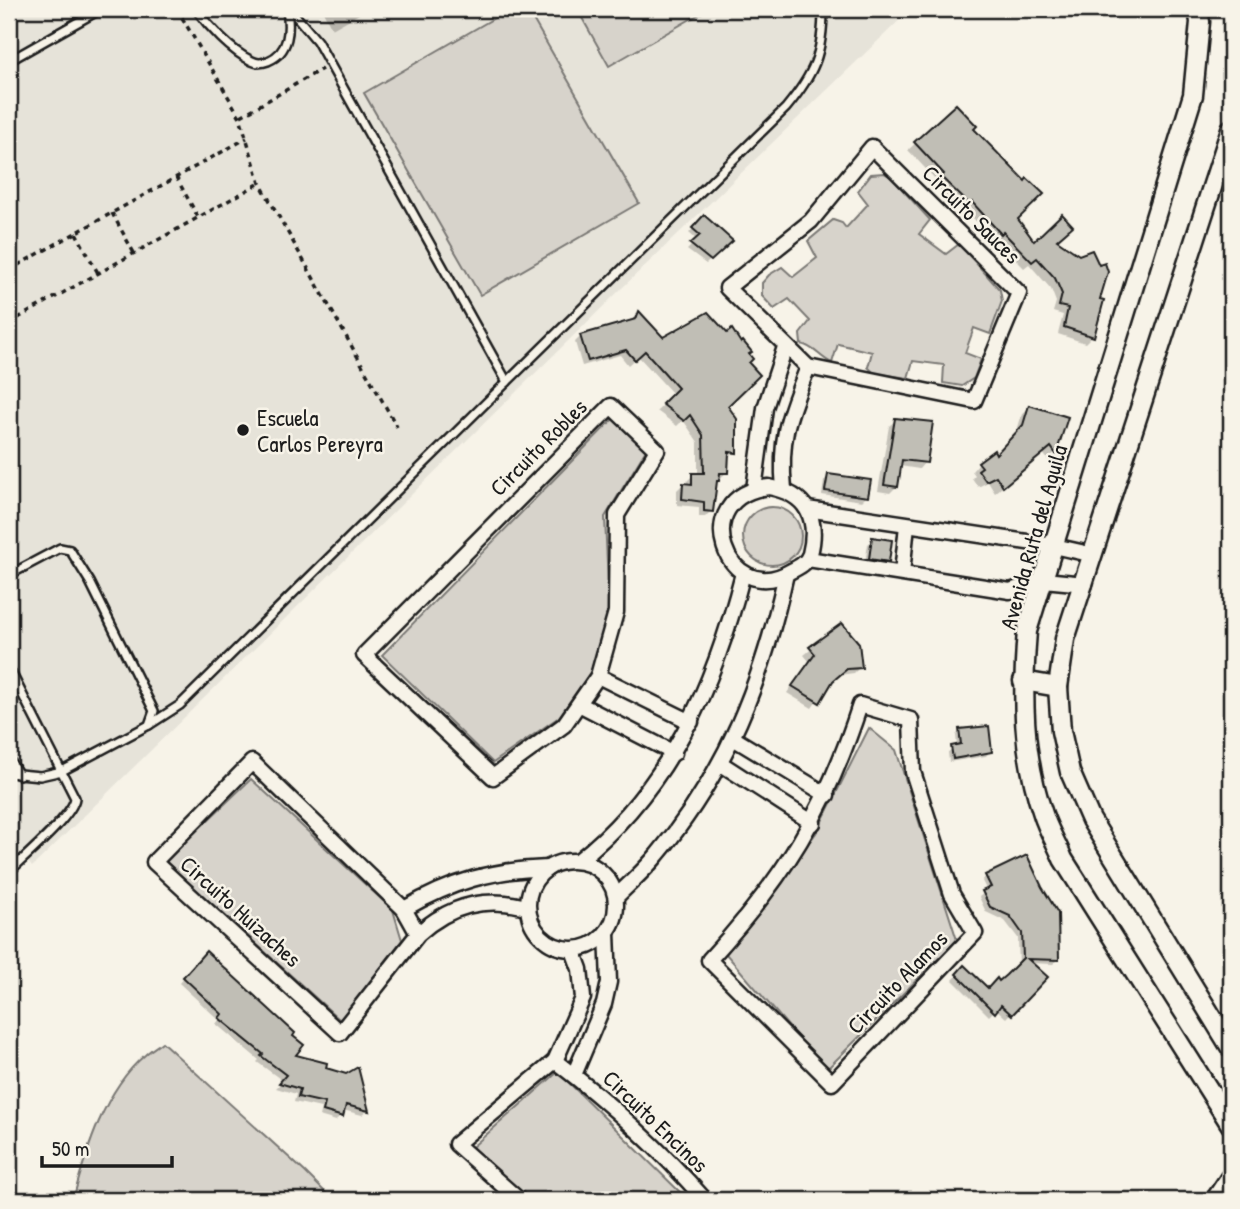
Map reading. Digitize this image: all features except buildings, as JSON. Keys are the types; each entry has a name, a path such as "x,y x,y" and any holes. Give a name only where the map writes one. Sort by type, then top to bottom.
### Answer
{"main road":[{"path":"1217,1200 1231,1179"}],"street":[{"name":"Avenida Ruta del Aguila","path":"1198,9 1200,22 1193,95 1027,631 1023,681 1026,745 1033,782 1044,817 1063,859 1231,1125"},
{"path":"1231,129 1065,639 1058,687 1061,731 1070,772 1091,820 1231,1048"},
{"name":"Circuito Sauces","path":"872,147 1019,293 974,401 808,367 727,288 811,220 872,147"},
{"path":"754,489 765,408 785,347"},
{"path":"784,490 781,463 788,416 808,367"},
{"name":"Circuito Robles","path":"611,406 657,450 617,515 617,612 598,676 579,704 564,725 493,777 364,654 611,406"},
{"path":"765,408 788,416"},
{"path":"769,487 784,490 797,498 807,509 813,523 814,538 808,559 786,574 773,579 743,573 732,564 724,551 721,535 723,520 735,501 754,489 769,487"},
{"path":"807,509 1054,546 1094,555"},
{"path":"902,573 907,525"},
{"path":"808,559 1010,590 1044,580 1084,584"},
{"path":"578,861 616,828 651,788 674,753 713,674 729,628 743,573"},
{"path":"616,897 656,856 690,811 720,763 760,675 774,631 786,574"},
{"path":"598,676 691,722"},
{"path":"1023,681 1058,687"},
{"path":"579,704 674,753"},
{"name":"Circuito Alamos","path":"860,705 911,720 913,772 951,894 975,933 832,1083 709,960 748,918 783,872 813,823 845,751 860,705"},
{"path":"733,738 827,795"},
{"name":"Circuito Huizaches","path":"418,934 404,909 252,762 154,862 340,1032 418,934 446,912 479,902 495,901 527,907"},
{"path":"720,763 813,823"},
{"path":"578,861 603,873 612,884 616,910 607,933 598,942 573,950 559,948 536,933 527,907 536,878 548,868 562,862 578,861"},
{"path":"404,909 440,890 478,876 548,868"},
{"path":"478,876 479,902"},
{"name":"Circuito Encinos","path":"574,1075 604,1004 609,982 607,933"},
{"path":"519,1200 456,1144 555,1061 583,998 580,969 573,950"},
{"path":"583,998 604,1004"},
{"name":"Circuito Encinos","path":"555,1061 646,1137 705,1200"}],"lane":[{"path":"9,61 101,9"},
{"path":"196,9 233,48 252,61 261,63 274,58 287,43 288,9"},
{"path":"288,9 317,41 507,382"},
{"path":"9,773 40,776 62,771 149,725 180,705 786,108 808,82 817,61 823,9"},
{"path":"9,575 60,548 70,550 90,582 154,711 149,725"},
{"path":"9,668 75,799 73,806 9,872"},
{"path":"9,759 19,775"}],"path":[{"path":"177,9 240,117 260,183 397,427"},
{"path":"240,117 330,64"},
{"path":"9,270 247,138"},
{"path":"176,177 198,217"},
{"path":"9,323 260,183"},
{"path":"111,213 134,253"},
{"path":"76,233 98,273"}],"shaded area":[{"name":"Escuela Carlos Pereyra","path":"9,9 911,9 622,288 32,867 9,835"},
{"path":"510,9 527,9 639,203 480,295 364,93"},
{"path":"577,9 708,9 609,66"},
{"path":"884,173 891,177 930,220 919,234 946,254 959,244 1000,290 1002,301 990,334 974,328 965,353 981,359 974,378 962,386 943,383 944,365 913,361 908,378 874,373 868,367 872,352 838,344 832,363 801,344 800,334 810,321 789,299 774,309 762,296 762,283 769,275 782,267 793,277 817,258 808,241 833,220 842,223 846,228 868,204 858,191 871,174"},
{"path":"613,419 646,450 605,517 609,610 591,671 559,717 493,763 382,655"},
{"path":"772,507 788,512 796,520 801,536 796,552 788,560 772,565 756,560 748,552 743,536 748,520 756,512"},
{"path":"869,728 896,750 957,940 826,1070 726,954 816,833"},
{"path":"251,779 393,910 402,940 340,1020 165,861"},
{"path":"162,1042 333,1200 73,1200 91,1142 108,1103 131,1069"},
{"path":"558,1072 688,1200 529,1200 472,1147"}],"place":[{"name":"Escuela Carlos Pereyra","path":"243,430"}]}
